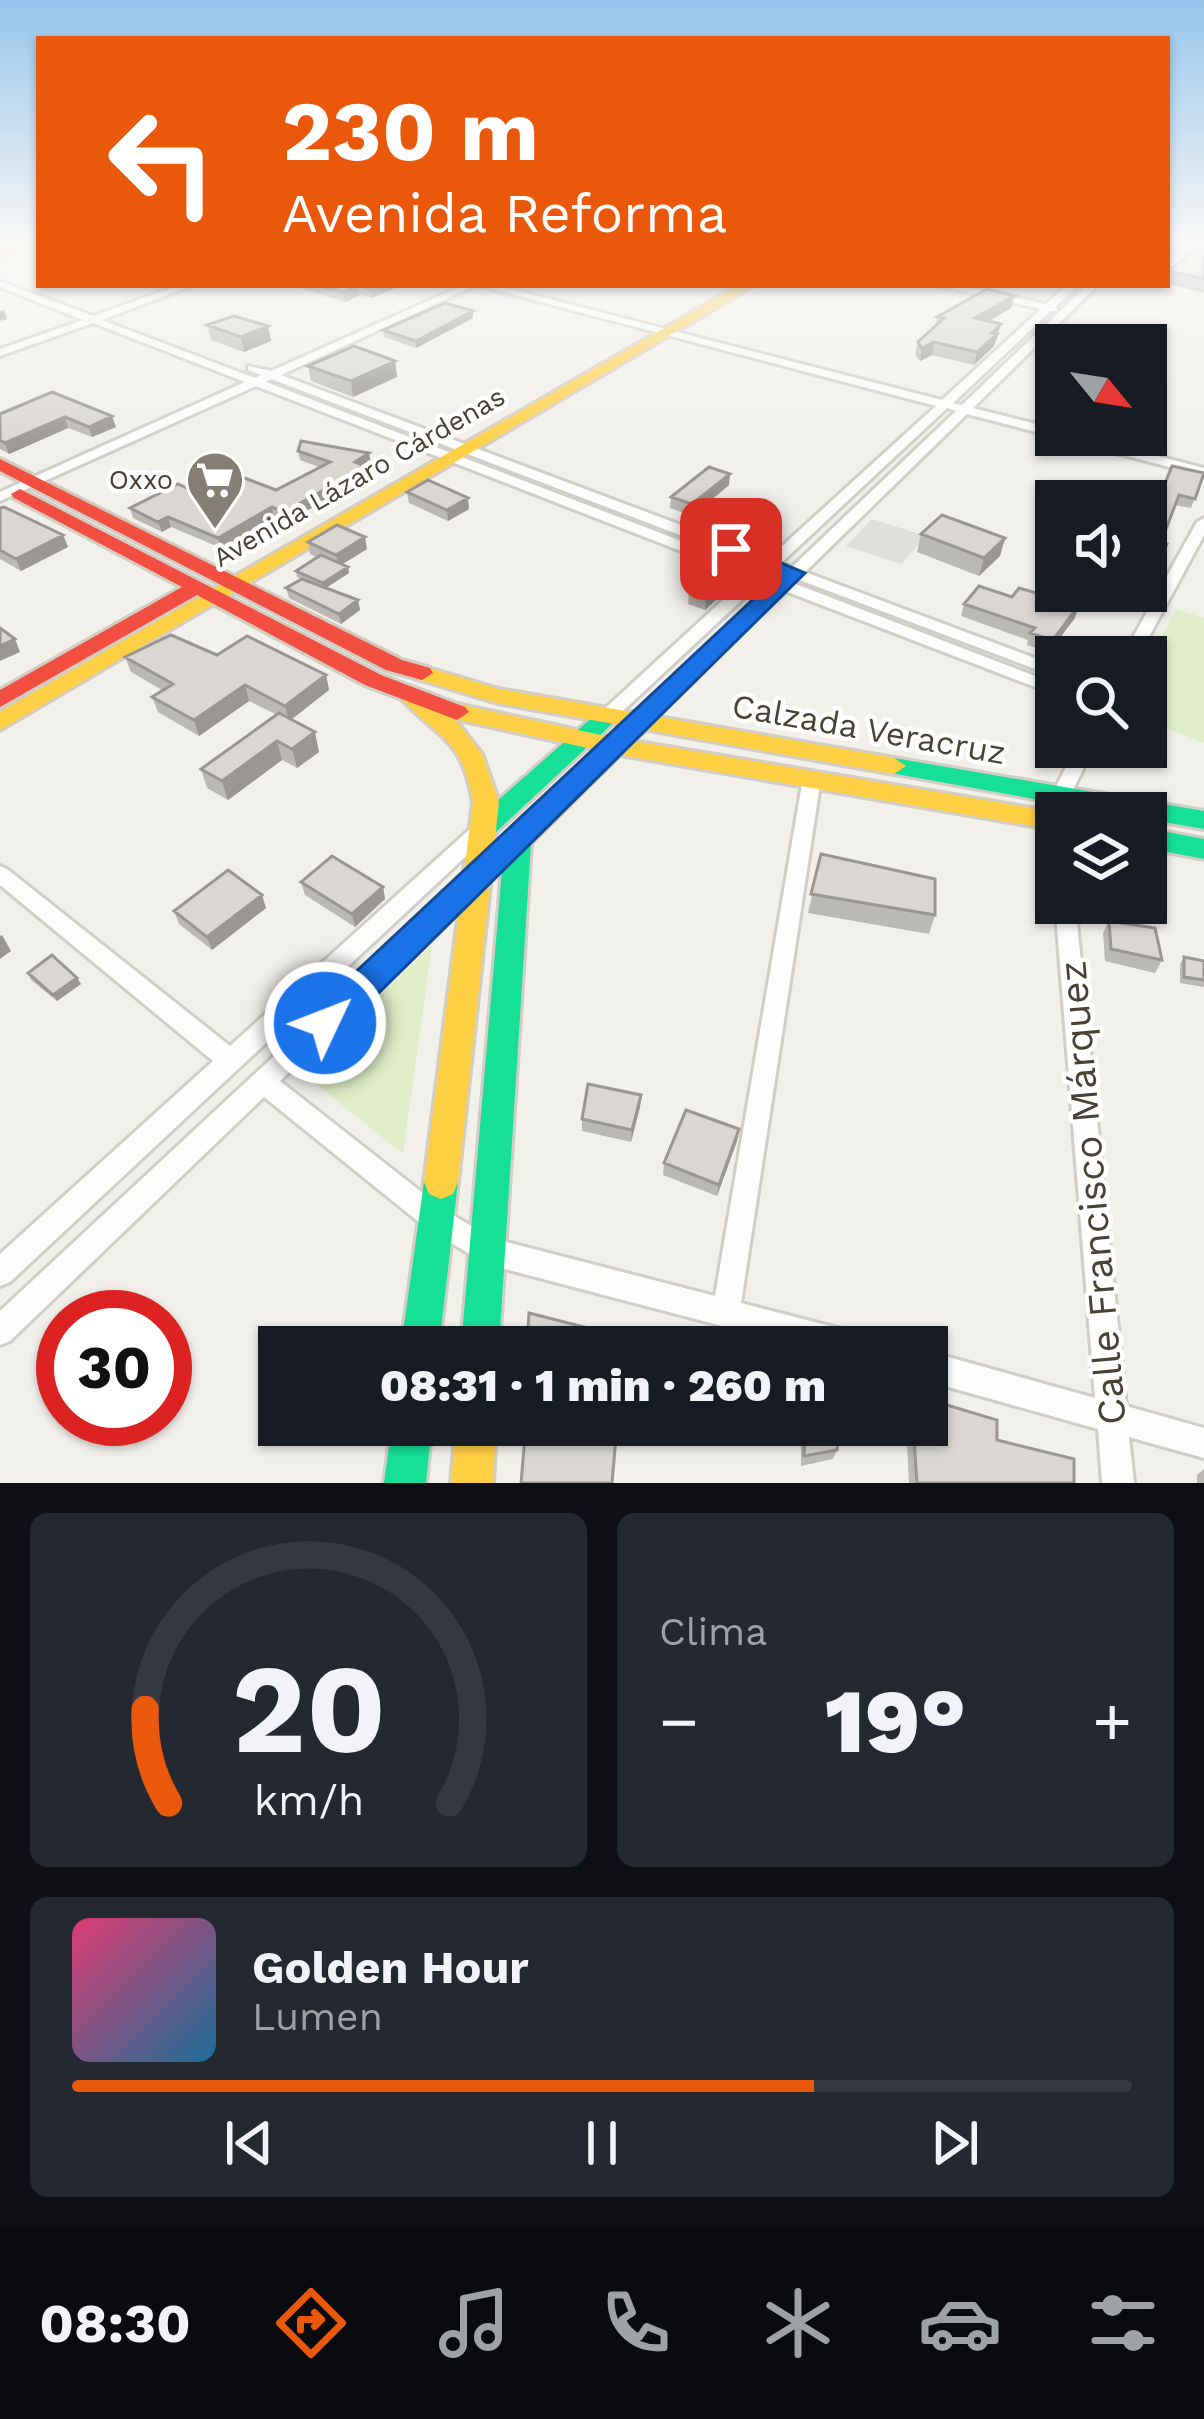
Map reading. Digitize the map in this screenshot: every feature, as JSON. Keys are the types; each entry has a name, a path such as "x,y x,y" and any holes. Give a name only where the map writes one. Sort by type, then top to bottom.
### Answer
{"main road":[{"name":"Avenida Lázaro Cárdenas","path":"662,328 685,312"},
{"name":"Avenida Lázaro Cárdenas","path":"0,722 216,586 694,312"},
{"name":"Calzada Veracruz","path":"9,483 216,586 394,665 497,697 1043,792"},
{"name":"Avenida Lázaro Cárdenas","path":"0,700 216,586"},
{"name":"Calzada Veracruz","path":"216,586 399,690 463,714 580,740 1035,817"},
{"path":"399,690 435,711 477,757 488,787 487,825 422,1326"},
{"path":"487,825 604,719"},
{"path":"480,876 639,723"},
{"name":"Calzada Veracruz","path":"1167,814 1204,820"},
{"path":"481,1326 518,839"},
{"path":"1167,842 1204,849"},
{"path":"405,1483 409,1446"},
{"path":"472,1483 475,1446"}],"street":[{"path":"86,312 775,566 789,579 1035,681"},
{"path":"89,312 102,312"},
{"path":"0,349 104,312"},
{"path":"259,377 392,312"},
{"path":"9,483 409,312"},
{"path":"596,312 1035,419"},
{"path":"608,312 662,328"},
{"path":"639,723 962,404 1013,342 1053,312"},
{"path":"604,719 761,577 1032,347 1057,312"},
{"path":"1013,342 1032,347"},
{"path":"962,404 1035,427"},
{"path":"450,450 761,577 789,579 1035,665"},
{"path":"1167,452 1204,462"},
{"path":"1143,456 1204,472"},
{"path":"1142,636 1204,522"},
{"path":"726,1311 812,778"},
{"path":"0,1272 487,825"},
{"path":"0,874 231,1060"},
{"path":"0,1331 480,876"},
{"name":"Calle Francisco Márquez","path":"1068,924 1118,1483"},
{"path":"263,1082 434,1218 486,1250 781,1326"},
{"path":"948,1372 1204,1443"}],"green space":[{"path":"1176,609 1204,618 1204,743 1167,728 1167,636 1162,636"},
{"path":"432,945 403,1154 301,1072"}],"shaded area":[{"path":"872,519 926,536 901,564 846,546"}],"building":[{"path":"424,312 471,312 416,341 383,330"},
{"path":"946,312 985,312 975,318 1001,324 977,352 934,342 922,348 918,342 944,318 937,317"},
{"path":"234,316 268,326 241,337 207,325"},
{"path":"354,346 395,361 351,381 308,366"},
{"path":"52,392 112,416 89,427 65,417 5,443 0,440 0,414"},
{"path":"301,441 369,453 355,462 366,467 284,512 272,507 218,538 168,517 158,522 130,508 178,484 204,496 242,477 276,490 330,462 298,451"},
{"path":"1172,466 1204,473 1195,499 1179,495 1167,526 1167,480"},
{"path":"709,467 730,474 692,504 671,497"},
{"path":"428,480 468,498 447,510 407,492"},
{"path":"0,508 63,535 16,559 0,550"},
{"path":"942,515 1005,538 984,558 921,534"},
{"path":"337,525 365,537 336,555 308,542"},
{"path":"321,555 348,567 323,583 296,571"},
{"path":"722,562 739,568 706,598 689,591"},
{"path":"302,579 358,600 339,614 286,588"},
{"path":"979,586 1012,597 1019,588 1035,593 1035,612 1074,612 1056,636 1040,636 1030,633 1035,628 964,604"},
{"path":"0,628 15,639 0,646"},
{"path":"171,635 217,655 247,636 326,675 285,706 245,685 194,720 152,697 173,684 125,657"},
{"path":"279,713 315,732 292,749 277,741 222,781 201,769"},
{"path":"821,854 935,879 935,915 811,894"},
{"path":"332,856 383,887 352,914 301,882"},
{"path":"228,870 262,895 207,937 174,911"},
{"path":"1109,924 1155,928 1162,960 1111,949"},
{"path":"52,955 77,978 53,995 28,973"},
{"path":"1184,957 1204,961 1204,980 1184,977"},
{"path":"588,1084 641,1095 632,1130 582,1119"},
{"path":"686,1110 739,1129 719,1185 664,1163"},
{"path":"529,1313 580,1326 528,1326"},
{"path":"948,1405 997,1420 997,1440 1074,1459 1074,1483 917,1483 914,1446 948,1446"},
{"path":"524,1446 615,1446 612,1483 521,1483"},
{"path":"805,1446 837,1446 837,1450 804,1456"}],"traffic: fast":[{"path":"487,825 604,719"},
{"path":"507,850 639,723"},
{"path":"894,766 1204,820"},
{"path":"482,1326 518,839"},
{"path":"1167,842 1204,849"},
{"path":"423,1326 441,1182"},
{"path":"405,1483 409,1446"}],"traffic: slow":[{"path":"0,722 701,312"},
{"path":"422,673 497,696 894,766"},
{"path":"411,697 462,741 477,768 486,802 441,1182"},
{"path":"457,712 615,746 1035,817"},
{"path":"472,1483 475,1446"}],"traffic: jam":[{"path":"0,464 394,665 422,673"},
{"path":"20,494 373,680 457,712"},
{"path":"0,700 197,587"}],"place":[{"name":"Oxxo","path":"215,531"}],"route":[{"path":"325,1023 794,573 731,549"}]}
